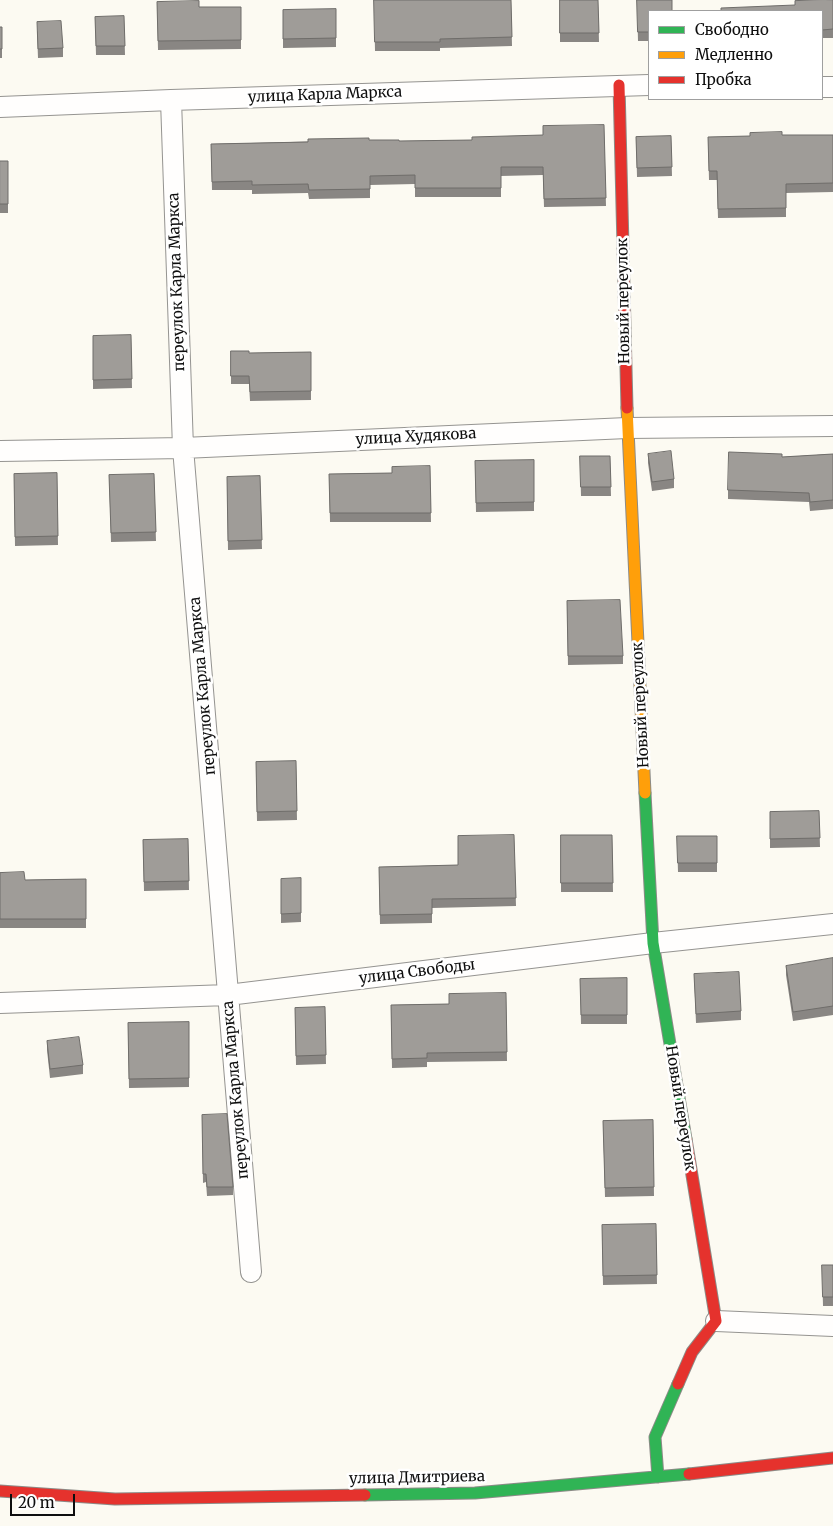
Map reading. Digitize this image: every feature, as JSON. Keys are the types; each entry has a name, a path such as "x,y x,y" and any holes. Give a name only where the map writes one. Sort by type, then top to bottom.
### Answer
{"street":[{"name":"Новый переулок","path":"619,85 627,428 653,943 716,1321"},
{"name":"улица Карла Маркса","path":"0,107 648,85"},
{"name":"переулок Карла Маркса","path":"171,100 183,448 251,1272"},
{"name":"улица Худякова","path":"0,451 183,448 627,428 833,426"},
{"name":"улица Свободы","path":"0,1002 228,995 653,943 833,924"},
{"path":"658,1477 655,1436 692,1352 716,1321 833,1326"},
{"name":"улица Дмитриева","path":"0,1491 115,1499 465,1493 658,1477 833,1458"}],"building":[{"path":"374,0 511,0 512,37 440,39 440,42 375,42"},
{"path":"560,0 598,0 599,33 560,33"},
{"path":"637,0 672,0 672,10 648,10 648,32 638,32"},
{"path":"833,0 833,29 823,30 823,10 721,10 721,8 795,5 795,1"},
{"path":"199,1 199,7 241,7 241,40 158,41 157,2"},
{"path":"336,9 336,38 283,39 283,10"},
{"path":"124,16 125,46 96,46 95,17"},
{"path":"61,21 63,48 38,49 37,22"},
{"path":"0,27 2,27 2,49 0,49"},
{"path":"604,125 606,198 544,199 543,167 501,167 501,188 415,188 415,175 370,176 370,189 309,190 308,184 252,185 252,181 212,182 211,144 308,142 308,139 369,138 369,140 399,141 472,140 472,137 543,135 543,126"},
{"path":"782,132 782,135 833,135 833,183 786,184 786,208 718,209 717,171 709,171 708,137 750,136 750,133"},
{"path":"671,136 672,167 637,168 636,137"},
{"path":"0,161 8,161 8,204 0,204"},
{"path":"131,335 132,379 93,380 93,336"},
{"path":"231,351 249,351 249,353 311,352 311,391 250,392 249,376 231,376"},
{"path":"671,451 674,479 652,482 648,454"},
{"path":"729,452 782,454 782,457 833,454 833,500 810,502 809,493 728,490"},
{"path":"580,456 610,456 611,487 581,487"},
{"path":"534,460 534,502 476,503 475,461"},
{"path":"430,466 431,513 330,513 329,474 392,473 392,467"},
{"path":"57,473 58,536 15,537 14,474"},
{"path":"154,474 156,532 111,533 109,475"},
{"path":"260,476 262,540 228,541 227,477"},
{"path":"620,600 623,656 568,656 567,601"},
{"path":"296,761 297,811 257,812 256,762"},
{"path":"819,811 820,838 770,839 770,812"},
{"path":"514,835 516,898 432,899 432,914 380,915 379,867 458,865 458,836"},
{"path":"561,835 612,835 613,883 561,883"},
{"path":"677,836 717,836 717,863 678,863"},
{"path":"188,839 189,881 144,882 143,840"},
{"path":"24,872 25,880 86,879 86,919 0,919 0,873"},
{"path":"301,878 301,913 281,914 281,879"},
{"path":"833,958 833,1006 793,1012 786,966"},
{"path":"739,972 741,1011 696,1014 694,974"},
{"path":"627,978 627,1015 581,1015 580,979"},
{"path":"506,993 507,1052 427,1053 427,1058 392,1059 391,1005 449,1004 449,994"},
{"path":"325,1007 326,1055 296,1056 295,1008"},
{"path":"189,1022 189,1078 129,1079 128,1023"},
{"path":"79,1037 83,1065 50,1069 47,1041"},
{"path":"227,1114 233,1187 207,1187 206,1174 203,1174 202,1115"},
{"path":"653,1120 654,1187 605,1188 603,1121"},
{"path":"656,1224 657,1275 603,1276 602,1225"},
{"path":"822,1265 833,1265 833,1297 823,1297"}],"traffic: fast":[{"path":"645,793 653,943 686,1139"},
{"path":"658,1477 655,1437 678,1384"},
{"path":"365,1495 475,1493 689,1474"}],"traffic: slow":[{"path":"627,408 645,793"}],"traffic: jam":[{"path":"619,85 627,408"},
{"path":"678,1384 692,1352 716,1321 686,1139"},
{"path":"689,1474 833,1458"},
{"path":"0,1491 115,1499 365,1495"}]}
